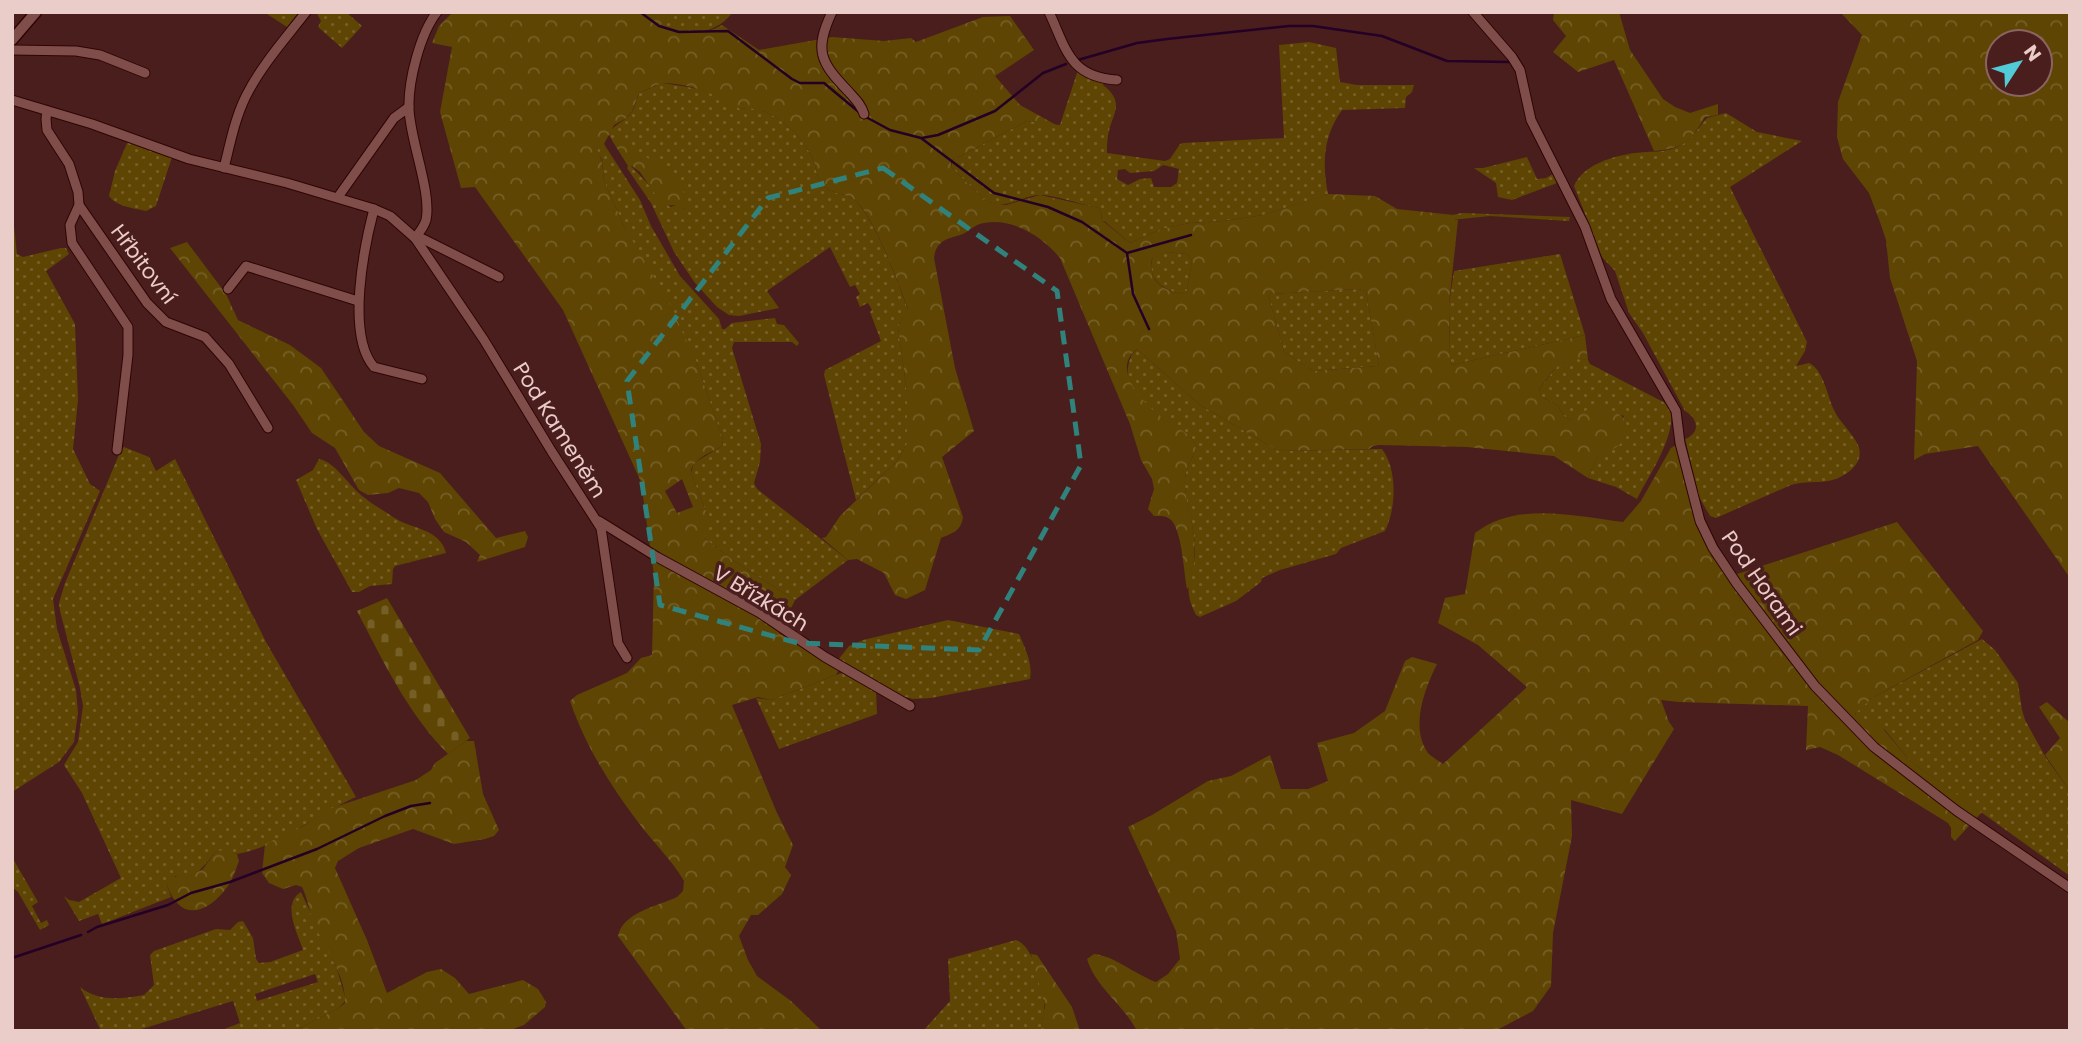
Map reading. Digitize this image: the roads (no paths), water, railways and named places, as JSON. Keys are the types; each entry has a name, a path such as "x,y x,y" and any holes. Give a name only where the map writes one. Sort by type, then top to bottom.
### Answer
{"street":[{"path":"12,40 36,12"},
{"path":"224,168 246,95 306,12"},
{"path":"415,238 426,220 427,200 408,107 420,43 437,12"},
{"path":"832,12 821,42 821,58 833,76 861,105 864,114"},
{"path":"1049,12 1066,53 1076,66 1104,79 1117,80"},
{"name":"Pod Horami","path":"1473,12 1520,70 1531,120 1585,227 1611,299 1676,411 1680,443 1700,521 1713,548 1737,584 1815,685 1874,747 1957,811 2070,888"},
{"path":"12,50 88,53 127,64 145,73"},
{"name":"Pod Kameněm","path":"12,100 224,168 374,209 390,216 415,238 484,340 595,518 604,538 618,643 627,658"},
{"path":"338,197 394,118 408,107"},
{"path":"47,111 47,130 75,178 79,205 70,225 72,243 128,327 128,355 117,450"},
{"name":"Hřbitovní","path":"79,205 147,303 166,322 205,337 229,364 268,428"},
{"path":"374,209 367,235 358,301 365,353 374,367 422,379"},
{"name":"Pod Kameněm","path":"415,238 423,239 499,277"},
{"path":"228,289 246,266 358,301"},
{"name":"V Břízkách","path":"595,518 657,557 760,614 825,657 910,706"}],"waterway":[{"path":"640,12 659,26 679,32 728,31 792,79 800,83 824,83 860,113"},
{"path":"1078,60 1137,43 1289,26 1313,26 1382,36 1447,61 1510,62"},
{"path":"922,138 938,135 995,111 1043,73 1066,64"},
{"path":"866,117 890,130 921,138 994,193 1048,207 1082,222 1127,253 1133,294 1149,329"},
{"path":"1127,253 1191,235"},
{"path":"88,932 317,849 411,806 430,803"},
{"path":"12,958 81,935"}]}
